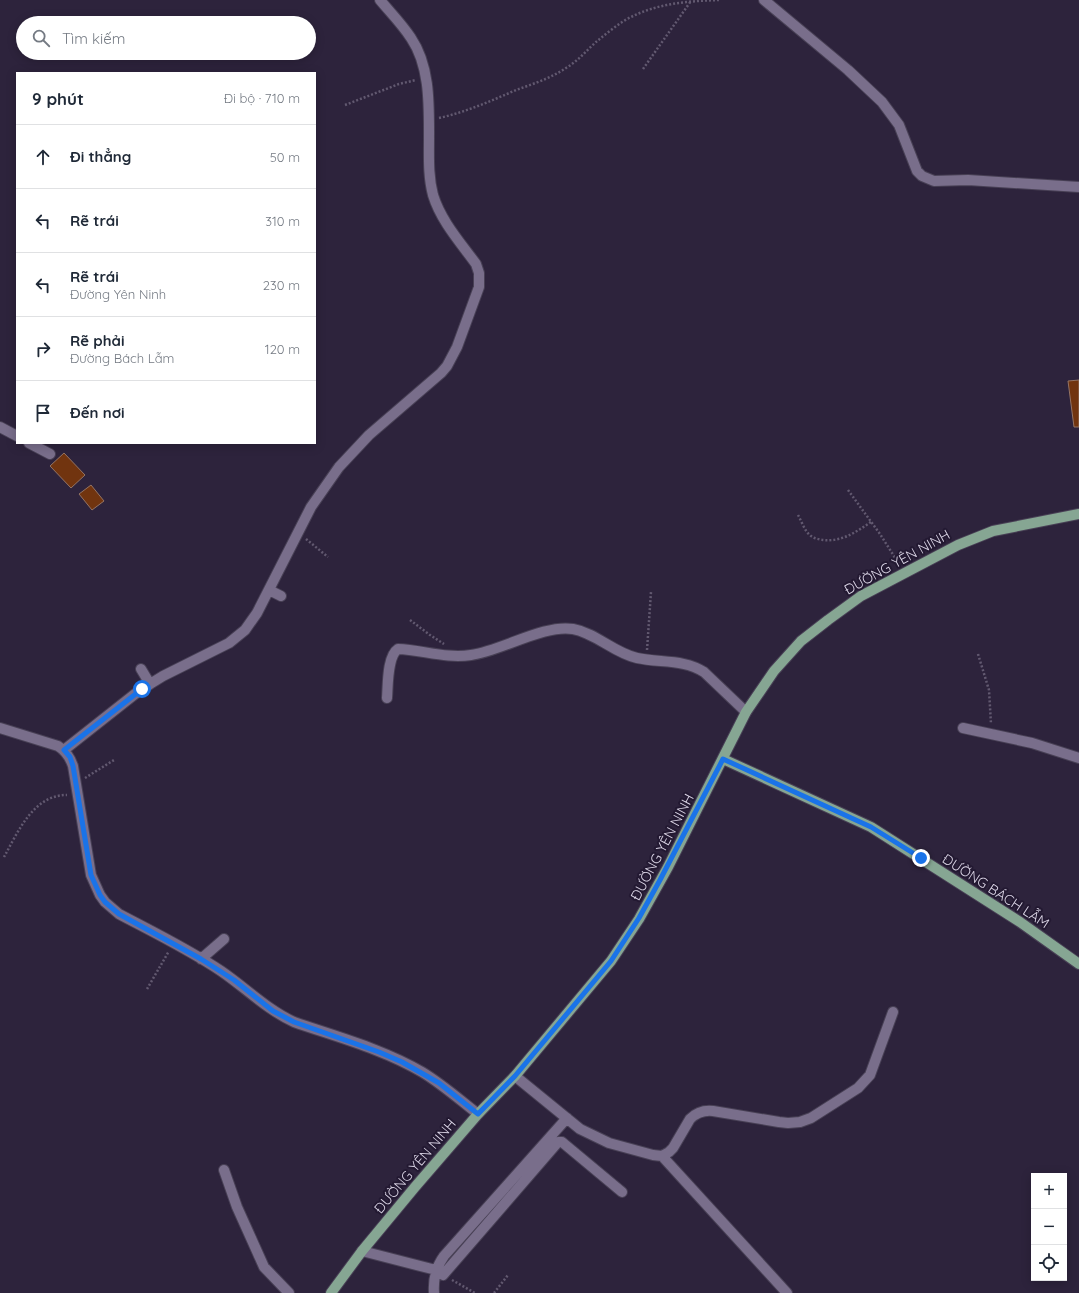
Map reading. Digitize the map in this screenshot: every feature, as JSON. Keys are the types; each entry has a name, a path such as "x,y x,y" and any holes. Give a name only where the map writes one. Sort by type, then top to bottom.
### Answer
{"main road":[{"name":"ĐƯỜNG YÊN NINH","path":"330,1293 362,1251 415,1187 478,1114 515,1076 611,961 631,931 668,867 746,712 774,671 801,641 861,596 958,545 993,530 1079,514"},
{"name":"ĐƯỜNG BÁCH LẪM","path":"723,759 871,827 1020,922 1079,964"}],"street":[{"path":"64,750 150,684 229,643 237,637 251,622 311,507 327,482 352,451 432,382 447,366 457,347 479,287 479,273 476,264 445,222 433,194 430,172 429,121 422,60 411,38 380,0"},
{"path":"764,0 848,70 882,102 899,125 917,171 922,176 934,181 968,180 1079,187"},
{"path":"0,427 16,435"},
{"path":"31,444 50,454"},
{"path":"269,590 281,596"},
{"path":"386,698 390,661 392,654 398,649 450,656 469,656 551,630 565,629 586,633 625,654 647,660 685,663 696,667 704,672 746,712"},
{"path":"141,669 150,684"},
{"path":"0,728 53,744 64,750 71,761 76,783 91,875 100,895 108,905 119,914 201,959 234,980 263,1004 283,1017 379,1052 402,1062 439,1083 478,1114"},
{"path":"963,728 1032,743 1079,758"},
{"path":"201,959 224,939"},
{"path":"515,1076 580,1129 600,1140 653,1155 662,1156 673,1148 690,1119 694,1115 703,1111 713,1111 788,1123 800,1122 811,1118 858,1088 867,1080 893,1012"},
{"path":"434,1293 434,1284 440,1272 444,1256 567,1118"},
{"path":"440,1272 558,1142 562,1142 622,1192"},
{"path":"662,1156 786,1293"},
{"path":"224,1170 237,1207 264,1267 289,1293"},
{"path":"362,1251 440,1272"}],"path":[{"path":"429,121 459,114 544,79 566,68 632,16 657,7 691,1 719,0"},
{"path":"644,70 691,1"},
{"path":"345,105 399,84 425,78"},
{"path":"848,490 904,573"},
{"path":"798,515 807,532 812,537 826,540 845,538 871,522"},
{"path":"298,533 328,557"},
{"path":"647,660 651,592"},
{"path":"410,620 448,646"},
{"path":"978,654 989,690 991,734"},
{"path":"76,783 114,760"},
{"path":"4,857 22,825 31,813 42,803 50,798 61,795 78,795"},
{"path":"147,989 173,943"},
{"path":"440,1272 474,1293"},
{"path":"494,1293 508,1275"}],"building":[{"path":"1079,380 1079,427 1074,427 1068,381"},
{"path":"64,453 85,475 71,488 50,466"},
{"path":"91,485 104,501 92,510 79,494"}],"route":[{"path":"142,689 64,750 70,757 73,766 91,875 95,886 105,902 119,914 219,970 234,980 263,1004 283,1017 379,1052 402,1062 439,1083 478,1114 515,1076 611,961 639,918 723,759 871,827 921,858"}]}
